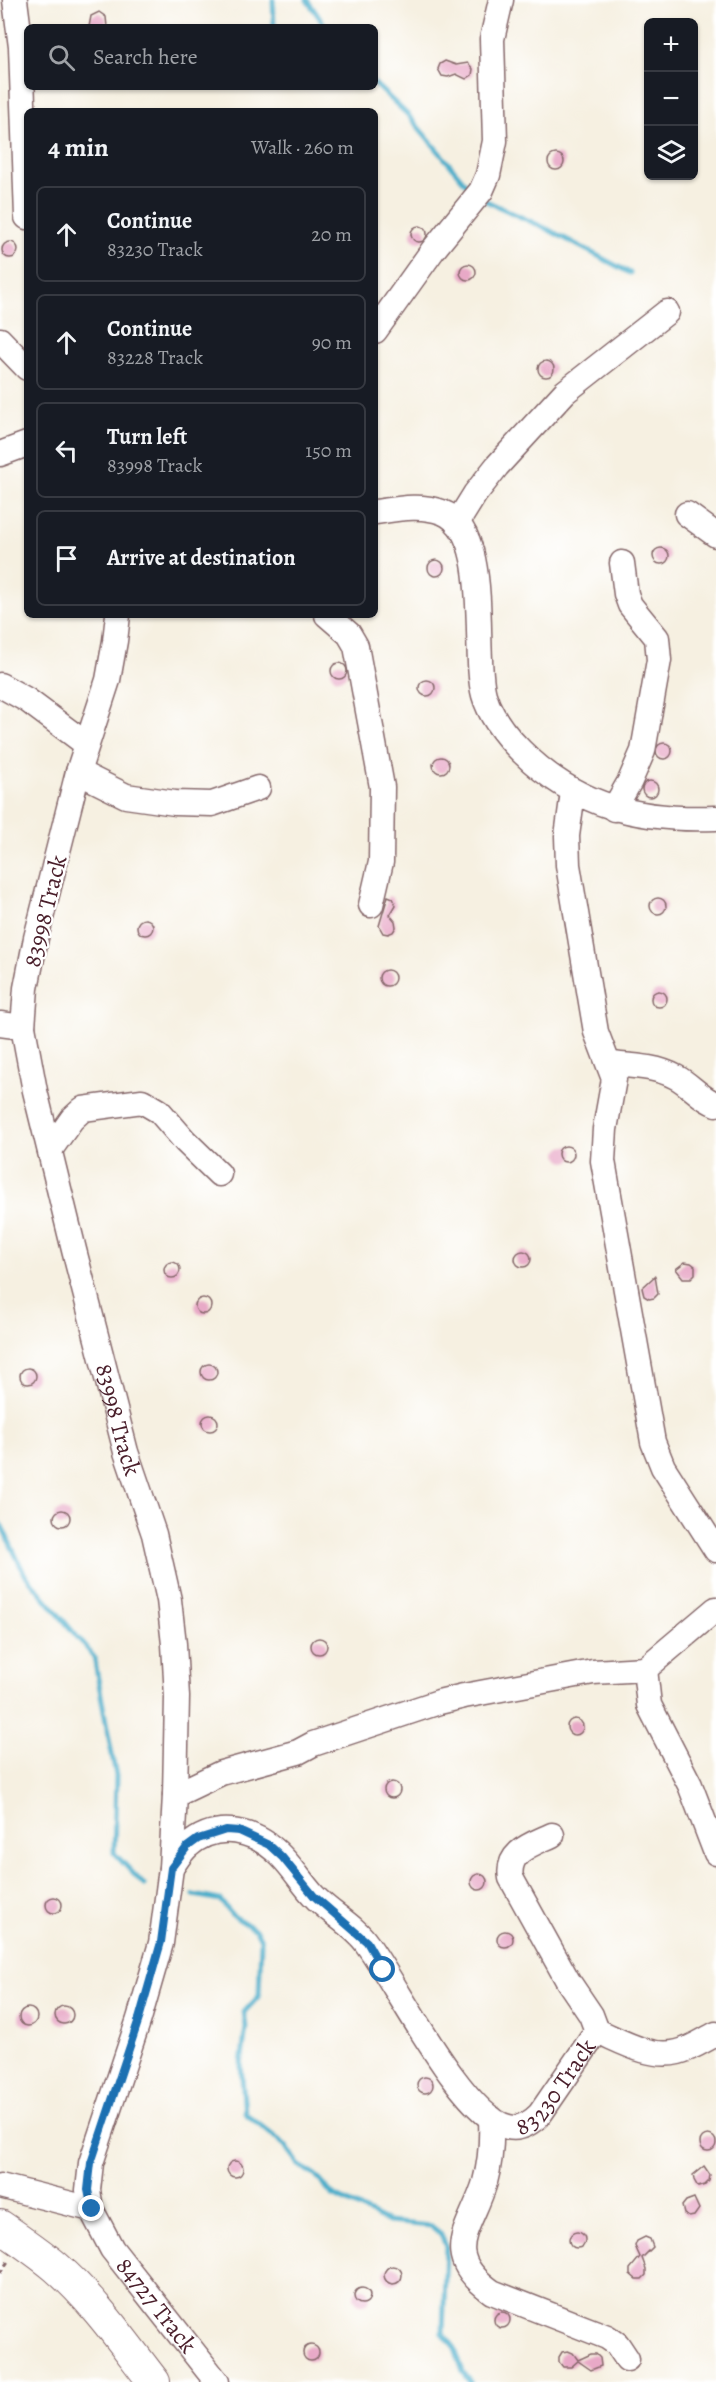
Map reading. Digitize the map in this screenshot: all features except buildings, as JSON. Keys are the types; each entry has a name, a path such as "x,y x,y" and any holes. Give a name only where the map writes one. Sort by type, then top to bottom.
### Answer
{"main road":[{"path":"0,2226 36,2251 74,2284 154,2382"}],"street":[{"path":"15,0 21,47 24,132"},
{"path":"378,327 433,250 481,191 488,175 495,141 492,39 501,0"},
{"path":"457,523 475,494 497,466 565,392 667,312"},
{"path":"0,340 24,365"},
{"path":"0,454 24,445"},
{"path":"378,512 403,508 433,509 445,513 457,523 468,541 478,593 481,681 489,708 510,740 526,756 573,792 614,808 656,818 716,818"},
{"path":"687,514 716,535"},
{"path":"614,808 630,781 643,751 659,660 657,638 630,605 626,594 622,563"},
{"name":"83998 Track","path":"95,2218 88,2190 91,2163 139,2019 161,1942 171,1868 175,1795 177,1696 174,1644 169,1600 154,1534 126,1452 50,1150 12,1025 26,988 36,938 78,772 108,680 116,641 118,618"},
{"path":"330,618 349,634 356,646 382,787 381,862 370,905"},
{"path":"0,685 32,703 86,744"},
{"path":"78,772 126,796 175,803 212,804 258,788"},
{"path":"573,792 567,836 568,865 596,1032 614,1079 604,1138 603,1161 653,1442 663,1467 716,1550"},
{"path":"610,1064 665,1072 677,1077 706,1100 716,1104"},
{"path":"50,1150 72,1119 83,1109 91,1106 142,1101 159,1111 185,1142 219,1174"},
{"path":"175,1795 221,1773 298,1752 313,1744 438,1702 593,1672 645,1670 716,1609"},
{"path":"645,1670 650,1705 690,1785 716,1853"},
{"name":"83230 Track","path":"171,1868 187,1847 212,1833 226,1830 239,1831 269,1845 282,1857 314,1896 367,1942 441,2060 474,2103 491,2118 508,2127 519,2127 534,2121 597,2031 591,2015 568,1981 511,1878 512,1863 516,1855 523,1849 552,1835"},
{"path":"597,2031 640,2049 664,2053 684,2050 716,2034"},
{"path":"491,2118 493,2148 490,2162 480,2197 463,2234 463,2259 469,2270 478,2283 492,2292 607,2337 617,2344 627,2360"},
{"path":"0,2186 95,2218"},
{"name":"84727 Track","path":"95,2218 126,2269 217,2382"}],"waterway":[{"path":"273,0 274,24"},
{"path":"307,0 324,24"},
{"path":"378,87 408,115 472,191"},
{"path":"484,200 547,229 630,273"},
{"path":"0,1522 24,1573 94,1657 116,1776 114,1853 144,1885"},
{"path":"194,1895 220,1900 232,1915 256,1930 261,1940 259,1996 244,2012 246,2027 241,2065 245,2113 287,2147 298,2165 315,2175 333,2195 388,2222 431,2226 440,2233 446,2246 443,2333 455,2348 463,2372 471,2382"}],"route":[{"path":"92,2209 88,2190 91,2163 139,2019 161,1942 171,1868 187,1847 198,1839 226,1830 239,1831 269,1845 329,1911 367,1942 383,1970"}]}
